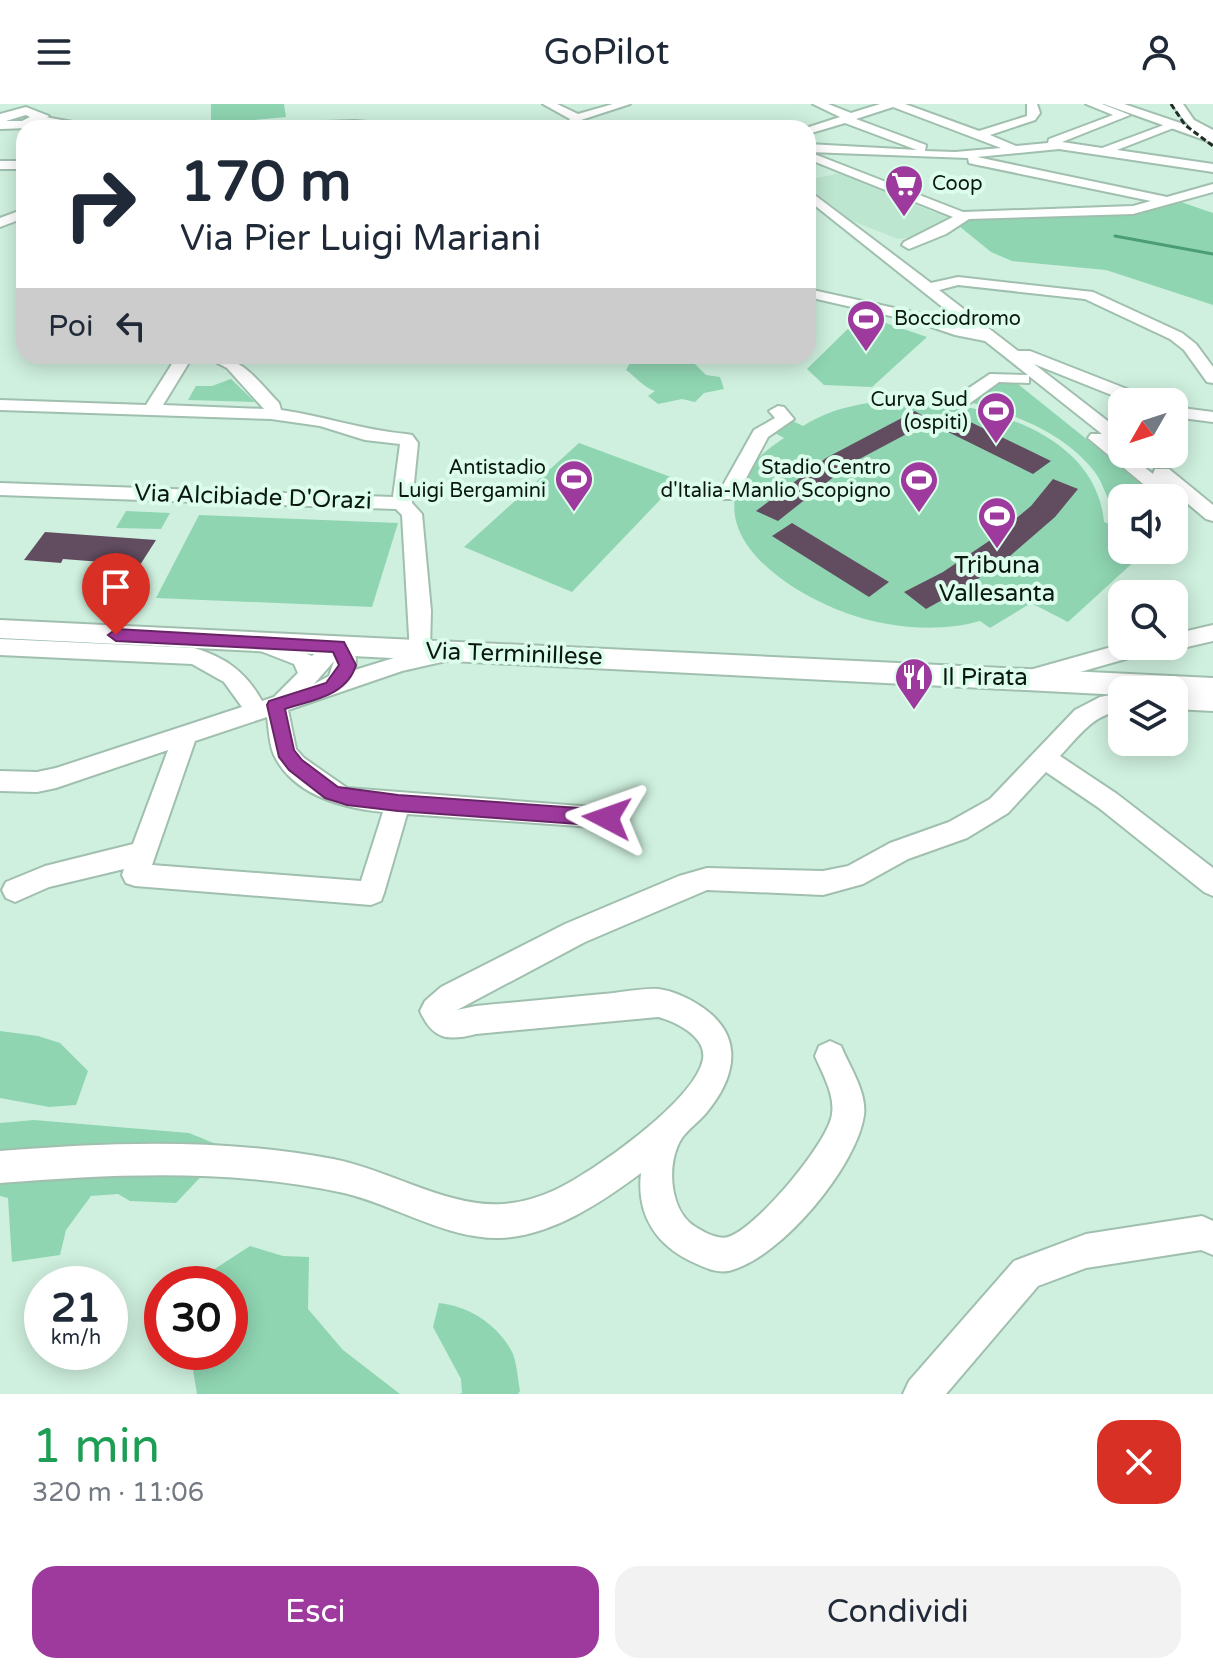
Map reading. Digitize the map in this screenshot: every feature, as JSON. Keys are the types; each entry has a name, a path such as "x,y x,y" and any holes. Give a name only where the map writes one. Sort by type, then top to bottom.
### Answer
{"main road":[{"path":"1111,104 1210,136"},
{"path":"1,118 33,117 54,105"},
{"name":"Via Terminillese","path":"0,629 1027,679 1108,692"},
{"name":"Via Terminillese","path":"1188,690 1213,689"}],"street":[{"path":"548,104 566,120"},
{"path":"584,120 625,104"},
{"path":"818,104 949,156 1169,201"},
{"path":"816,128 893,104 1013,148"},
{"path":"981,136 1031,118 1032,104"},
{"path":"816,149 949,156 1043,144 1124,115 1091,104"},
{"path":"1177,104 1190,122 1210,136"},
{"path":"33,117 45,120"},
{"path":"33,117 48,120"},
{"path":"1106,150 1172,125"},
{"path":"981,136 1013,128"},
{"path":"1043,144 1106,150 1213,168"},
{"path":"906,166 916,155"},
{"path":"816,158 884,188 962,216 1102,212 1152,207 1213,188"},
{"path":"884,188 895,177"},
{"path":"816,200 936,286 1157,484"},
{"path":"870,241 909,245 941,231 962,216"},
{"path":"909,245 904,252 907,257 936,286 996,341 1108,430"},
{"path":"936,286 958,281 1096,297 1184,342 1213,378"},
{"path":"816,295 921,318 996,341"},
{"path":"151,410 180,364"},
{"path":"231,364 273,407 271,414"},
{"path":"960,402 996,377 1028,367 1108,391"},
{"path":"0,405 271,414 323,421 365,435 406,439 409,443 402,504"},
{"path":"728,495 734,479 758,445 760,434 785,419 778,411"},
{"path":"1188,415 1213,417"},
{"path":"1155,468 1213,515"},
{"path":"1177,468 1213,497"},
{"name":"Via Alcibiade D'Orazi","path":"0,489 402,504 412,514 420,611 419,650"},
{"path":"1188,511 1213,531"},
{"path":"1188,639 1211,633"},
{"path":"259,642 303,659 309,673"},
{"path":"266,708 303,686 317,662 338,646 347,665 345,673 332,687"},
{"path":"0,647 194,656 217,664 266,708 285,752 295,765 332,793 347,798 607,818"},
{"path":"0,781 37,782 56,778 399,664 451,652"},
{"path":"1027,679 1108,656"},
{"path":"1108,684 1101,674 1104,665 1118,660"},
{"path":"1188,701 1213,702"},
{"path":"0,1167 120,1157 246,1160 346,1177 457,1213 498,1221 533,1215 574,1198 632,1161 667,1132 710,1080 718,1059 714,1038 679,1008 658,1003 476,1020 451,1026 435,1011 474,984 575,933 679,888 707,879 823,883 854,876 899,851 958,830 999,806 1083,716 1108,703"},
{"path":"186,734 135,875 371,893 398,803"},
{"path":"1044,758 1108,801 1213,884"},
{"path":"15,890 45,877 143,853"},
{"path":"667,1132 656,1168 658,1213 683,1241 716,1256 734,1252 765,1234 785,1213 812,1180 841,1135 848,1114 844,1090 830,1056"},
{"path":"922,1394 1026,1273 1086,1251 1202,1233 1213,1238"}],"shaded area":[{"path":"840,173 936,213 941,211 949,217 946,225 919,236 898,239 852,221 816,193 816,178"}],"green space":[{"path":"211,104 284,104 286,117 254,120 211,120"},
{"path":"1178,201 1213,213 1213,305 1106,270 1012,261 991,252 959,226 965,218 1139,212"},
{"name":"Bocciodromo","path":"862,315 927,337 872,387 824,385 807,369 816,364 816,360"},
{"path":"629,364 695,364 706,375 720,377 724,389 704,393 695,402 682,399 658,404 648,396 655,391 626,370"},
{"path":"231,379 255,402 188,400 196,386 212,386"},
{"path":"1003,379 1013,380 1108,456 1108,468 1123,468 1143,484 1108,484 1108,498 1094,471 1082,457 1053,435 1021,419 969,402"},
{"name":"Stadio Centro d'Italia-Manlio Scopigno","path":"912,399 972,408 1033,429 1059,446 1081,466 1096,491 1104,522 1108,523 1108,564 1131,564 1114,580 1108,580 1108,585 1068,622 1031,603 990,628 980,621 930,628 878,622 815,600 787,583 762,563 744,540 735,516 737,490 753,464 784,438 773,432 793,421 803,426 828,413 883,401"},
{"name":"Antistadio Luigi Bergamini","path":"579,443 679,480 572,592 464,547"},
{"path":"126,511 170,513 161,529 116,528"},
{"path":"199,515 398,523 372,607 156,598"},
{"path":"0,1031 38,1036 60,1043 88,1071 76,1105 49,1107 0,1098"},
{"path":"34,1120 189,1133 216,1144 211,1166 176,1203 130,1201 118,1194 91,1196 66,1230 60,1255 12,1262 8,1198 0,1196 0,1123"},
{"path":"250,1246 283,1256 309,1257 308,1309 343,1350 400,1394 197,1394 193,1370 248,1370 248,1266 219,1266"},
{"path":"439,1303 472,1313 500,1334 513,1354 518,1394 459,1394 462,1393 461,1379 433,1327"}],"building":[{"path":"915,411 931,421 850,464 778,521 756,511 826,458"},
{"name":"Curva Sud (ospiti)","path":"960,417 1051,461 1033,474 942,429"},
{"name":"Tribuna Vallesanta","path":"1053,479 1078,489 1055,517 1010,556 969,585 926,609 904,592 943,572 989,541 1031,506"},
{"path":"792,523 889,582 869,597 772,536"},
{"path":"45,532 156,540 140,565 63,559 61,563 24,560"}],"waterway":[{"path":"1115,236 1213,254"}],"railway":[{"path":"1171,104 1185,125 1213,146"}],"place":[{"name":"Coop","path":"904,218"},
{"name":"Bocciodromo","path":"866,353"},
{"name":"Curva Sud (ospiti)","path":"996,445"},
{"name":"Antistadio Luigi Bergamini","path":"574,513"},
{"name":"Stadio Centro d'Italia-Manlio Scopigno","path":"919,514"},
{"name":"Tribuna Vallesanta","path":"997,550"},
{"name":"Il Pirata","path":"914,711"}],"route":[{"path":"116,635 338,646 346,657 347,665 345,673 332,687 276,705 285,752 295,765 332,793 347,798 398,803 607,818"}]}
